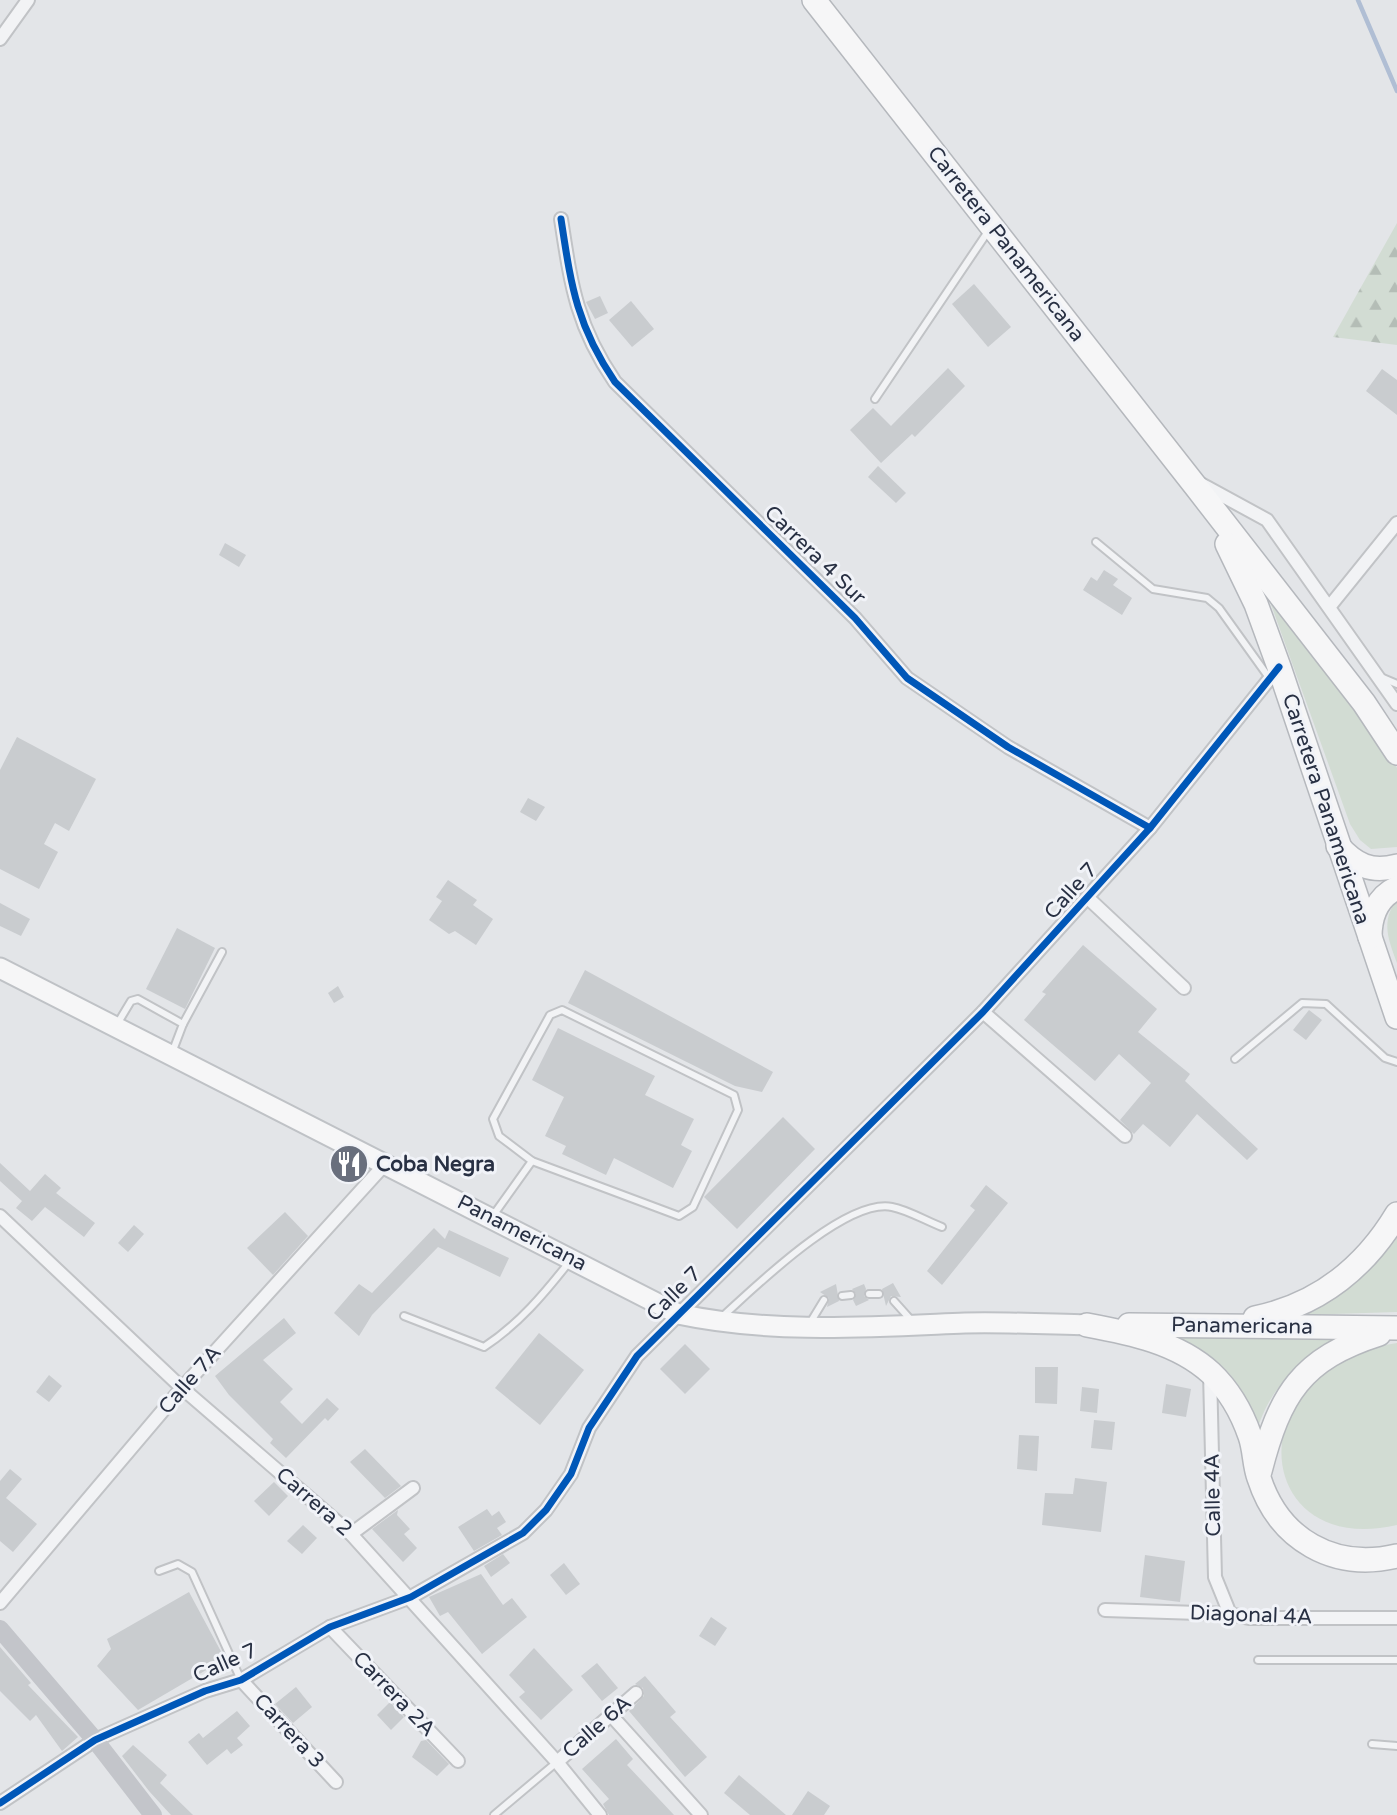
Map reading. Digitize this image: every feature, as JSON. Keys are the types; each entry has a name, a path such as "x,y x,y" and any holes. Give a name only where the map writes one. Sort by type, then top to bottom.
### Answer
{"highway":[{"name":"Carretera Panamericana","path":"814,0 1364,703 1397,753"},
{"name":"Carretera Panamericana","path":"1193,483 1256,604 1275,673 1397,1017"},
{"path":"1338,846 1350,859 1365,867 1383,870 1397,866"},
{"path":"1370,942 1370,922 1378,904 1397,888"},
{"path":"1197,1326 1239,1322 1280,1313 1319,1296 1353,1272 1381,1241 1397,1214"},
{"name":"Panamericana","path":"1087,1325 1397,1330"},
{"name":"Panamericana","path":"1087,1325 1133,1333 1174,1349 1210,1373 1235,1403 1250,1437 1258,1477"},
{"path":"1397,1330 1340,1347 1308,1370 1284,1400 1269,1436 1258,1477 1271,1509 1294,1535 1313,1549 1343,1559 1365,1562 1397,1556"}],"main road":[{"name":"Panamericana","path":"0,968 678,1314 716,1322 808,1328 1087,1325"}],"street":[{"path":"0,39 28,0"},
{"name":"Carrera 4 Sur","path":"561,219 573,299 589,337 615,382 855,618 907,678 1009,747 1150,828"},
{"path":"1193,483 1267,520 1380,677 1397,705"},
{"path":"1330,606 1397,523"},
{"name":"Calle 7","path":"0,1803 95,1740 205,1691 242,1680 330,1627 411,1597 513,1539 546,1510 571,1474 589,1428 637,1356 983,1012 1150,828 1275,673"},
{"path":"1088,898 1184,988"},
{"path":"983,1012 1125,1136"},
{"name":"Calle 7A","path":"0,1602 182,1388 386,1163"},
{"name":"Carrera 2","path":"0,1216 182,1388 351,1534 411,1597 557,1762 600,1815"},
{"name":"Calle 4A","path":"1210,1373 1215,1577 1230,1614"},
{"path":"351,1534 413,1488"},
{"name":"Diagonal 4A","path":"1105,1610 1230,1614 1249,1618 1397,1618"},
{"name":"Carrera 2A","path":"330,1627 458,1761"},
{"path":"0,1629 95,1740 153,1815"},
{"name":"Carrera 3","path":"242,1680 336,1782"},
{"name":"Calle 6A","path":"557,1762 636,1693"},
{"path":"610,1714 701,1815"}],"lane":[{"path":"875,399 992,226"},
{"path":"1096,542 1153,589 1207,598 1219,608 1275,673"},
{"path":"1380,677 1397,684"},
{"path":"170,1056 183,1024 222,952"},
{"path":"115,1027 131,1001 138,999 183,1024"},
{"path":"1235,1059 1302,1003 1326,1004 1385,1058 1397,1062"},
{"path":"562,1010 734,1095 738,1110 693,1207 678,1216 532,1161 499,1136 493,1119 550,1015 562,1010"},
{"path":"491,1218 532,1161"},
{"path":"716,1322 767,1276 848,1215 890,1206 942,1227"},
{"path":"404,1316 484,1347 504,1334 536,1303 572,1259"},
{"path":"869,1294 879,1294"},
{"path":"842,1296 851,1296"},
{"path":"808,1328 824,1300"},
{"path":"894,1301 916,1325"},
{"path":"159,1571 178,1564 192,1572 242,1680"},
{"path":"1258,1660 1397,1660"},
{"path":"1372,1744 1397,1746"},
{"path":"494,1815 557,1762"}],"green space":[{"path":"1397,223 1397,345 1333,337"},
{"path":"1264,585 1386,749 1397,768 1397,847 1371,849 1360,840 1350,824"},
{"path":"1397,900 1397,963 1387,923"},
{"path":"1397,1238 1397,1312 1271,1316 1357,1277 1372,1266"},
{"path":"1155,1335 1357,1337 1321,1354 1293,1373 1271,1399 1255,1436 1250,1414 1235,1380 1210,1357"},
{"path":"1397,1343 1397,1525 1348,1528 1313,1514 1290,1489 1282,1456 1287,1421 1308,1387 1344,1359"}],"building":[{"path":"974,284 1011,327 988,347 952,304"},
{"path":"600,296 608,313 595,319 586,302"},
{"path":"631,301 654,329 632,347 609,320"},
{"path":"948,368 965,386 915,437 912,434 881,463 850,430 873,408 891,426"},
{"path":"1382,369 1397,380 1397,415 1366,391"},
{"path":"878,466 906,493 896,503 868,477"},
{"path":"225,543 246,555 239,567 219,555"},
{"path":"1104,570 1118,579 1113,585 1132,598 1122,615 1083,590 1091,577 1097,581"},
{"path":"17,737 96,779 69,831 55,823 44,844 58,852 39,889 0,869 0,770"},
{"path":"528,798 545,807 536,821 520,812"},
{"path":"448,880 477,900 473,905 493,919 476,945 455,931 449,934 429,920 442,901 436,897"},
{"path":"0,903 30,919 21,936 0,926"},
{"path":"177,928 215,948 185,1009 146,989"},
{"path":"1083,945 1157,1009 1138,1032 1190,1074 1185,1081 1258,1149 1247,1160 1197,1114 1170,1147 1143,1124 1134,1134 1120,1120 1151,1083 1119,1054 1095,1081 1024,1020 1046,994 1042,992"},
{"path":"585,970 773,1072 762,1092 735,1086 568,1003"},
{"path":"338,986 344,997 334,1003 328,993"},
{"path":"1309,1010 1322,1020 1306,1040 1293,1030"},
{"path":"558,1028 655,1076 645,1095 694,1119 681,1145 692,1151 673,1188 614,1158 606,1175 562,1154 566,1146 545,1136 564,1097 532,1080"},
{"path":"783,1117 815,1149 737,1229 704,1197"},
{"path":"0,1163 30,1191 45,1174 61,1188 56,1193 95,1223 84,1237 45,1207 32,1221 16,1208 22,1201 0,1181"},
{"path":"986,1185 1008,1203 942,1285 927,1271 975,1210 970,1206"},
{"path":"285,1212 308,1236 273,1275 247,1248"},
{"path":"134,1225 144,1234 128,1252 118,1243"},
{"path":"434,1228 445,1239 449,1230 509,1258 500,1277 438,1247 372,1315 359,1336 334,1313 359,1284 372,1293"},
{"path":"893,1283 901,1297 891,1296 886,1306 882,1289"},
{"path":"836,1284 839,1301 827,1307 829,1298 820,1292"},
{"path":"864,1284 864,1296 869,1300 856,1306 853,1300 856,1294 852,1289"},
{"path":"284,1318 296,1333 263,1360 293,1389 280,1402 302,1424 327,1398 339,1409 328,1421 325,1418 286,1458 270,1443 273,1439 229,1395 215,1376"},
{"path":"539,1333 584,1370 540,1425 495,1388"},
{"path":"685,1344 710,1369 685,1394 660,1369"},
{"path":"1035,1367 1058,1367 1057,1404 1035,1403"},
{"path":"49,1375 62,1386 49,1402 36,1392"},
{"path":"1166,1384 1191,1389 1186,1417 1162,1413"},
{"path":"1082,1387 1099,1389 1097,1413 1080,1411"},
{"path":"1094,1420 1115,1422 1112,1450 1091,1448"},
{"path":"1019,1435 1039,1436 1037,1471 1017,1469"},
{"path":"365,1449 401,1486 385,1498 350,1462"},
{"path":"10,1469 22,1479 6,1498 37,1524 13,1552 0,1541 0,1481"},
{"path":"1075,1478 1107,1482 1101,1532 1042,1525 1045,1493 1073,1494"},
{"path":"274,1482 288,1496 269,1516 254,1501"},
{"path":"487,1509 492,1516 499,1511 506,1522 497,1528 502,1535 474,1551 458,1527"},
{"path":"398,1510 397,1515 410,1529 404,1534 417,1548 403,1562 372,1529"},
{"path":"303,1525 317,1538 302,1554 287,1541"},
{"path":"503,1554 510,1563 491,1577 484,1566"},
{"path":"1145,1555 1185,1561 1180,1602 1140,1597"},
{"path":"564,1563 580,1584 566,1595 550,1575"},
{"path":"481,1574 503,1605 512,1598 527,1617 482,1654 448,1612 440,1616 429,1597"},
{"path":"189,1592 225,1659 138,1710 97,1666 111,1649 107,1639"},
{"path":"711,1617 727,1628 715,1646 699,1636"},
{"path":"0,1647 31,1683 28,1685 78,1737 62,1751 36,1715 30,1721 0,1691"},
{"path":"534,1648 573,1690 541,1720 519,1697 525,1692 509,1675"},
{"path":"597,1663 618,1688 602,1701 581,1676"},
{"path":"645,1676 676,1712 670,1717 707,1757 685,1777 629,1711 644,1696 643,1688 635,1684"},
{"path":"296,1687 312,1707 293,1723 275,1704"},
{"path":"390,1702 404,1717 391,1730 377,1715"},
{"path":"237,1711 250,1726 237,1738 243,1745 231,1754 227,1749 207,1765 188,1742 199,1733 203,1738"},
{"path":"616,1739 633,1759 627,1765 674,1815 609,1815 603,1804 609,1799 582,1769"},
{"path":"426,1740 449,1764 437,1776 412,1757 421,1741"},
{"path":"133,1745 167,1775 160,1783 193,1815 171,1815 149,1791 122,1756"},
{"path":"739,1775 786,1815 750,1815 724,1793"},
{"path":"808,1791 830,1806 824,1815 792,1815"}],"waterway":[{"path":"1358,0 1397,91"}],"cycle path":[{"path":"561,219 572,284 583,323 615,382 855,618 907,678 1008,747 1150,828"},
{"path":"0,1803 95,1740 205,1691 241,1680 330,1627 411,1597 523,1533 546,1510 571,1474 589,1428 637,1356 983,1012 1150,828 1279,667"}],"place":[{"name":"Coba Negra","path":"349,1164"}]}
